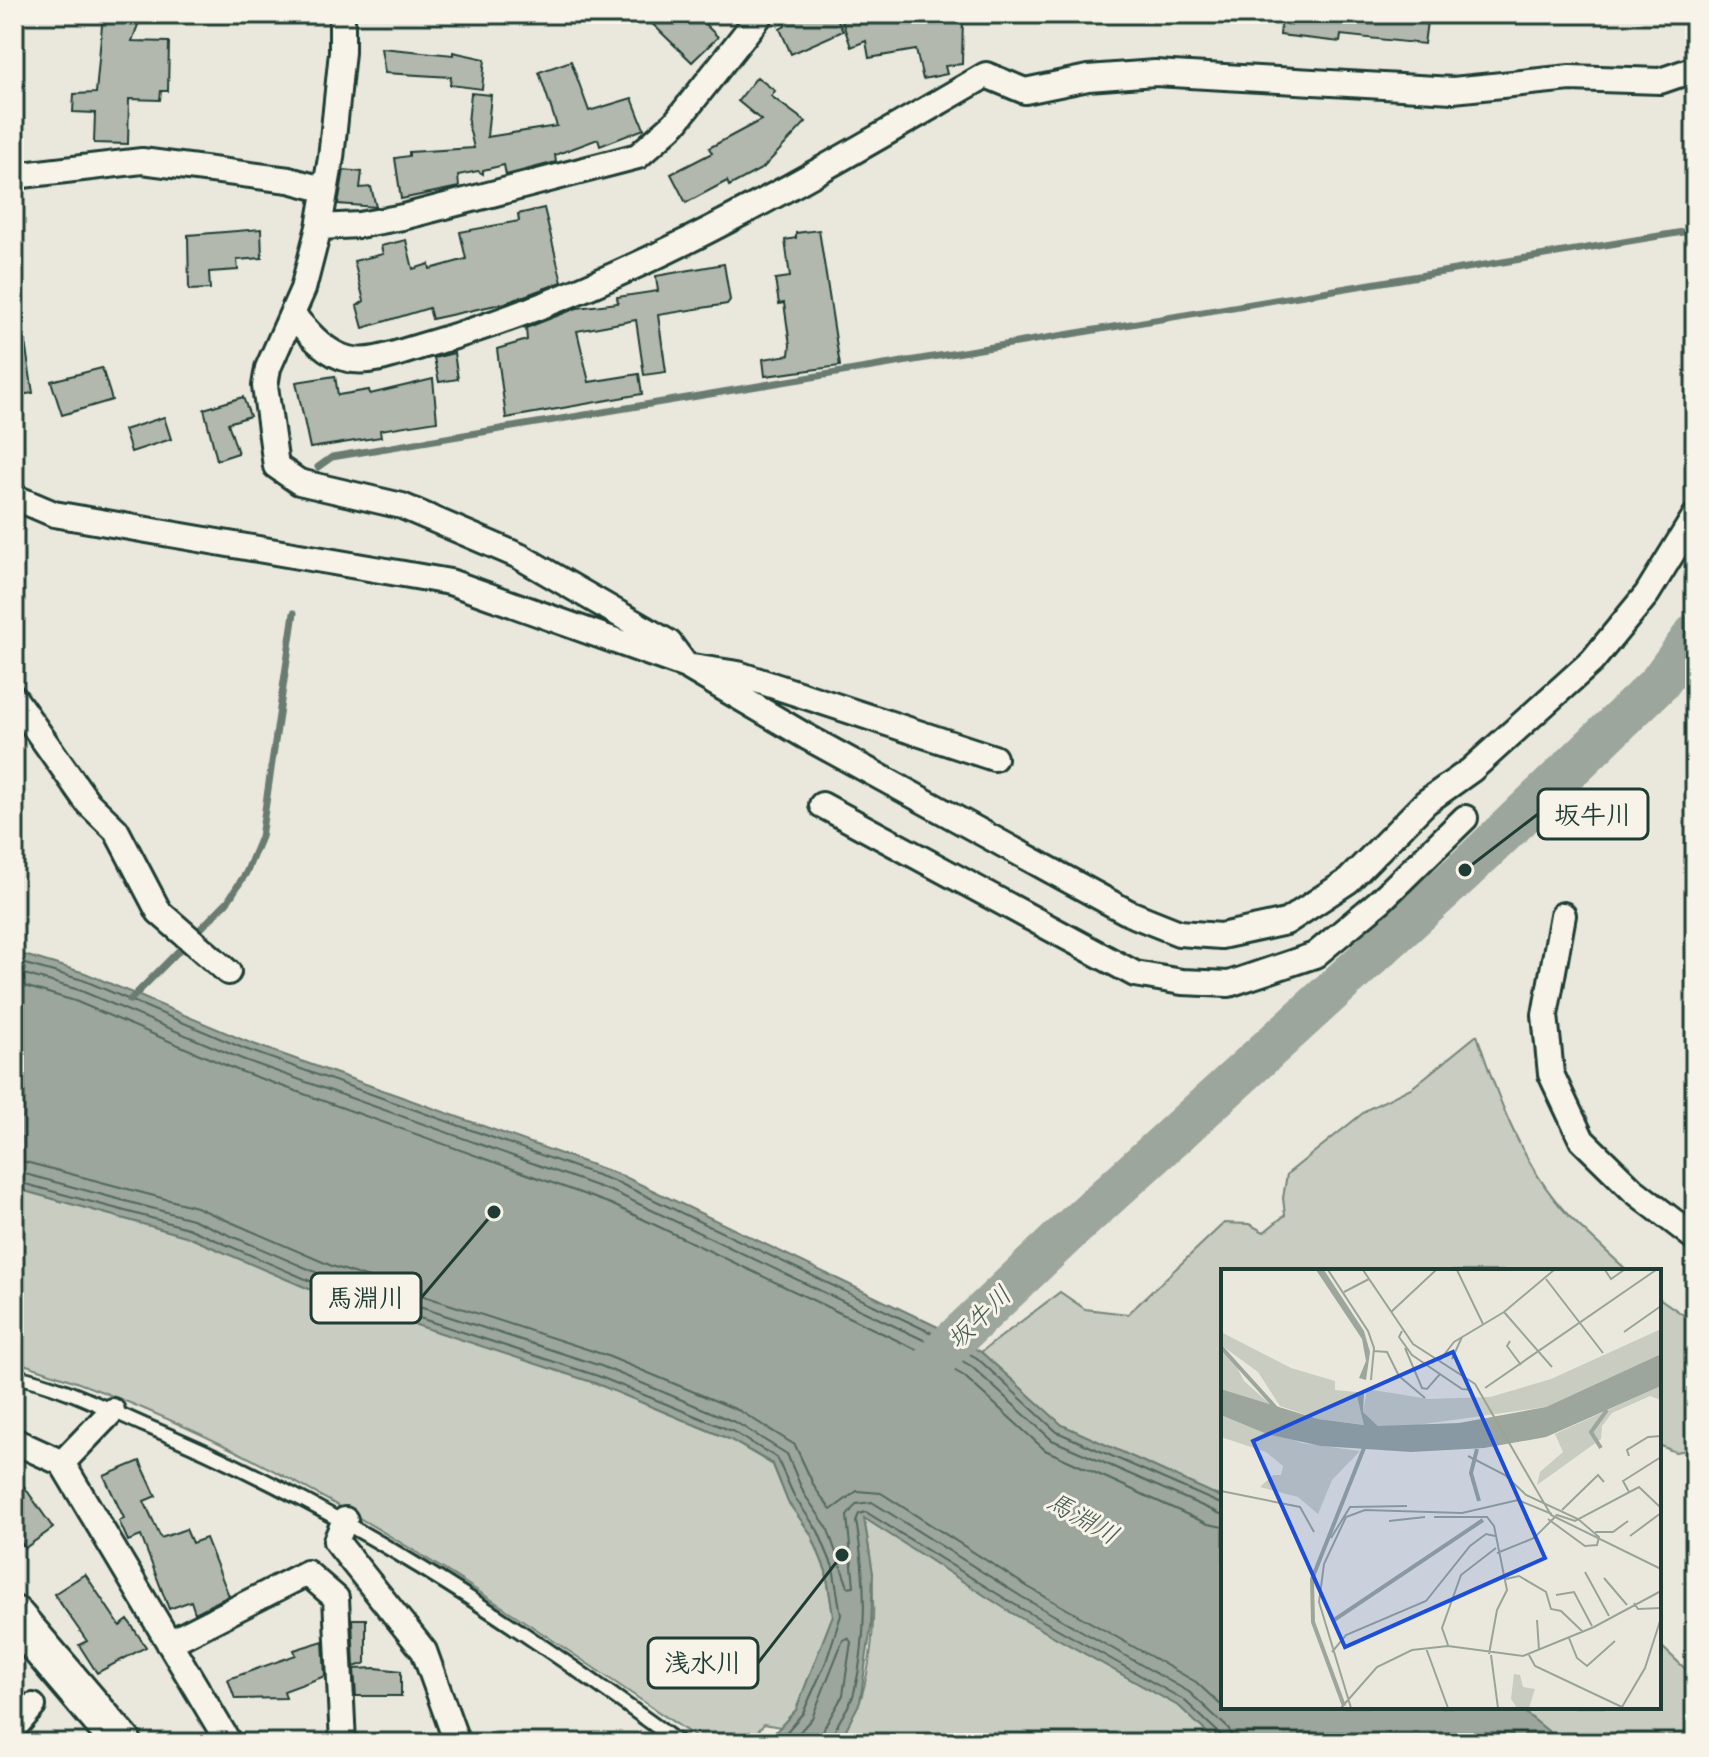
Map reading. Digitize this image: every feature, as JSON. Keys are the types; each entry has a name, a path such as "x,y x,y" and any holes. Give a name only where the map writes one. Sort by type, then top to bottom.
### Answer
{"main road":[{"path":"14,1616 118,1742"}],"street":[{"path":"342,14 342,52 333,143 319,227 303,289 268,368 265,386 276,466 286,475 312,485 402,506 519,556 669,643 686,666 738,674 994,758"},
{"path":"319,227 359,225 403,217 638,156 675,123 761,14"},
{"path":"292,314 328,350 349,359 373,359 494,324 684,243 986,75 1025,91 1088,78 1155,73 1453,90 1570,78 1660,81 1695,69"},
{"path":"14,176 142,161 289,180 323,189"},
{"path":"14,497 54,514 450,582 686,666 807,737 1129,913 1179,933 1221,936 1286,922 1348,881 1426,802 1471,770 1592,661 1647,594 1695,516"},
{"path":"14,698 88,803 116,830 159,912 228,972"},
{"path":"822,805 1135,974 1182,982 1229,984 1315,955 1381,900 1465,818"},
{"path":"1563,915 1545,1015 1551,1074 1582,1140 1633,1190 1695,1238"},
{"path":"62,1463 112,1411"},
{"path":"14,1441 62,1463 229,1743"},
{"path":"345,1520 336,1541 424,1651 457,1743"},
{"path":"169,1643 307,1573 336,1598 343,1743"},
{"path":"14,1728 33,1706"}],"lane":[{"path":"14,1376 112,1411 193,1445 345,1520 474,1602 679,1743"}],"shaded area":[{"path":"1477,1035 1513,1131 1538,1176 1569,1216 1626,1269 1221,1269 1221,1497 1062,1425 981,1352 1060,1292 1085,1309 1128,1314 1224,1223 1249,1224 1264,1232 1285,1215 1283,1198 1287,1174 1368,1109 1413,1087"},
{"path":"14,1188 186,1236 321,1294 595,1383 729,1439 773,1465 788,1502 811,1534 826,1571 833,1615 796,1710 780,1727 764,1724 748,1743 704,1743 457,1578 286,1477 198,1433 107,1394 14,1361"},
{"path":"1661,1299 1695,1323 1695,1449 1675,1452 1661,1446"},
{"path":"863,1517 1012,1613 1180,1707 1218,1743 839,1743 861,1698 873,1631 871,1561"},
{"path":"1661,1646 1695,1678 1695,1743 1563,1743 1520,1709 1661,1709"}],"water":[{"path":"14,952 85,973 248,1042 623,1176 942,1329 981,1352 1062,1425 1221,1497 1221,1709 1520,1709 1563,1743 1218,1743 1180,1707 1012,1613 864,1518 873,1573 871,1627 860,1702 839,1743 770,1743 767,1741 796,1710 833,1615 826,1571 811,1534 788,1502 773,1464 729,1439 595,1383 321,1294 186,1236 14,1188"}],"building":[{"path":"103,14 142,14 132,41 169,42 168,91 161,91 160,100 129,99 128,144 94,143 95,113 73,112 74,94 96,93"},
{"path":"642,14 695,14 718,37 692,62"},
{"path":"799,14 835,14 843,31 791,54 780,29 785,26 783,21"},
{"path":"864,14 963,14 962,64 945,66 947,74 923,79 916,50 869,58 866,41 851,47 841,18"},
{"path":"1282,14 1428,14 1424,44 1341,35 1340,42 1280,35"},
{"path":"381,48 453,55 453,52 485,59 482,89 450,85 451,77 385,73"},
{"path":"571,61 589,111 632,98 644,129 600,146 598,139 555,155 556,162 506,175 504,165 483,170 483,174 478,171 458,175 459,187 401,199 395,158 409,156 409,152 474,148 468,123 471,93 491,95 487,137 557,126 539,72"},
{"path":"757,77 775,91 771,96 806,122 763,168 729,186 727,181 686,203 671,174 712,153 709,148 761,120 738,101"},
{"path":"344,170 362,172 360,188 371,187 376,207 338,204"},
{"path":"544,208 562,282 505,303 432,319 429,308 363,328 357,306 364,301 354,261 383,254 381,246 406,240 413,269 429,264 430,269 466,259 460,232 519,221 518,214"},
{"path":"261,229 262,258 237,260 238,270 209,272 210,289 189,290 188,235"},
{"path":"819,230 840,366 765,376 763,359 789,355 784,303 779,304 775,279 790,277 785,240 796,238 796,233"},
{"path":"724,264 730,300 727,304 658,315 666,372 644,375 636,320 577,331 589,382 639,374 642,394 506,418 497,349 527,340 526,328 577,308 618,303 617,297 658,291 656,276"},
{"path":"24,336 33,393 14,396 14,337"},
{"path":"454,353 458,379 439,382 434,358"},
{"path":"102,368 112,400 62,415 51,381"},
{"path":"335,376 338,395 369,390 370,394 433,379 437,421 380,430 381,437 310,448 296,382"},
{"path":"243,397 250,416 228,423 238,453 217,460 204,409"},
{"path":"164,417 171,439 131,452 124,430"},
{"path":"140,1461 156,1496 144,1501 161,1538 186,1529 192,1543 206,1538 229,1596 195,1613 191,1601 169,1609 141,1536 128,1541 119,1521 124,1518 104,1476"},
{"path":"14,1472 53,1528 25,1548 14,1533"},
{"path":"85,1574 120,1626 128,1620 146,1647 97,1673 79,1645 87,1641 54,1594"},
{"path":"352,1619 366,1619 366,1663 354,1667"},
{"path":"323,1641 325,1676 284,1691 286,1698 235,1699 228,1679 296,1655 294,1650"},
{"path":"354,1669 401,1671 401,1696 356,1696"}],"waterway":[{"path":"318,467 332,457 1695,230"},
{"path":"130,1000 228,901 246,873 261,837 294,613"},
{"name":"坂牛川","path":"920,1379 948,1346 1068,1232 1465,870 1659,683 1695,634"}],"place":[{"name":"坂牛川","path":"1465,870"},
{"name":"馬淵川","path":"494,1212"},
{"name":"浅水川","path":"842,1555"}]}
